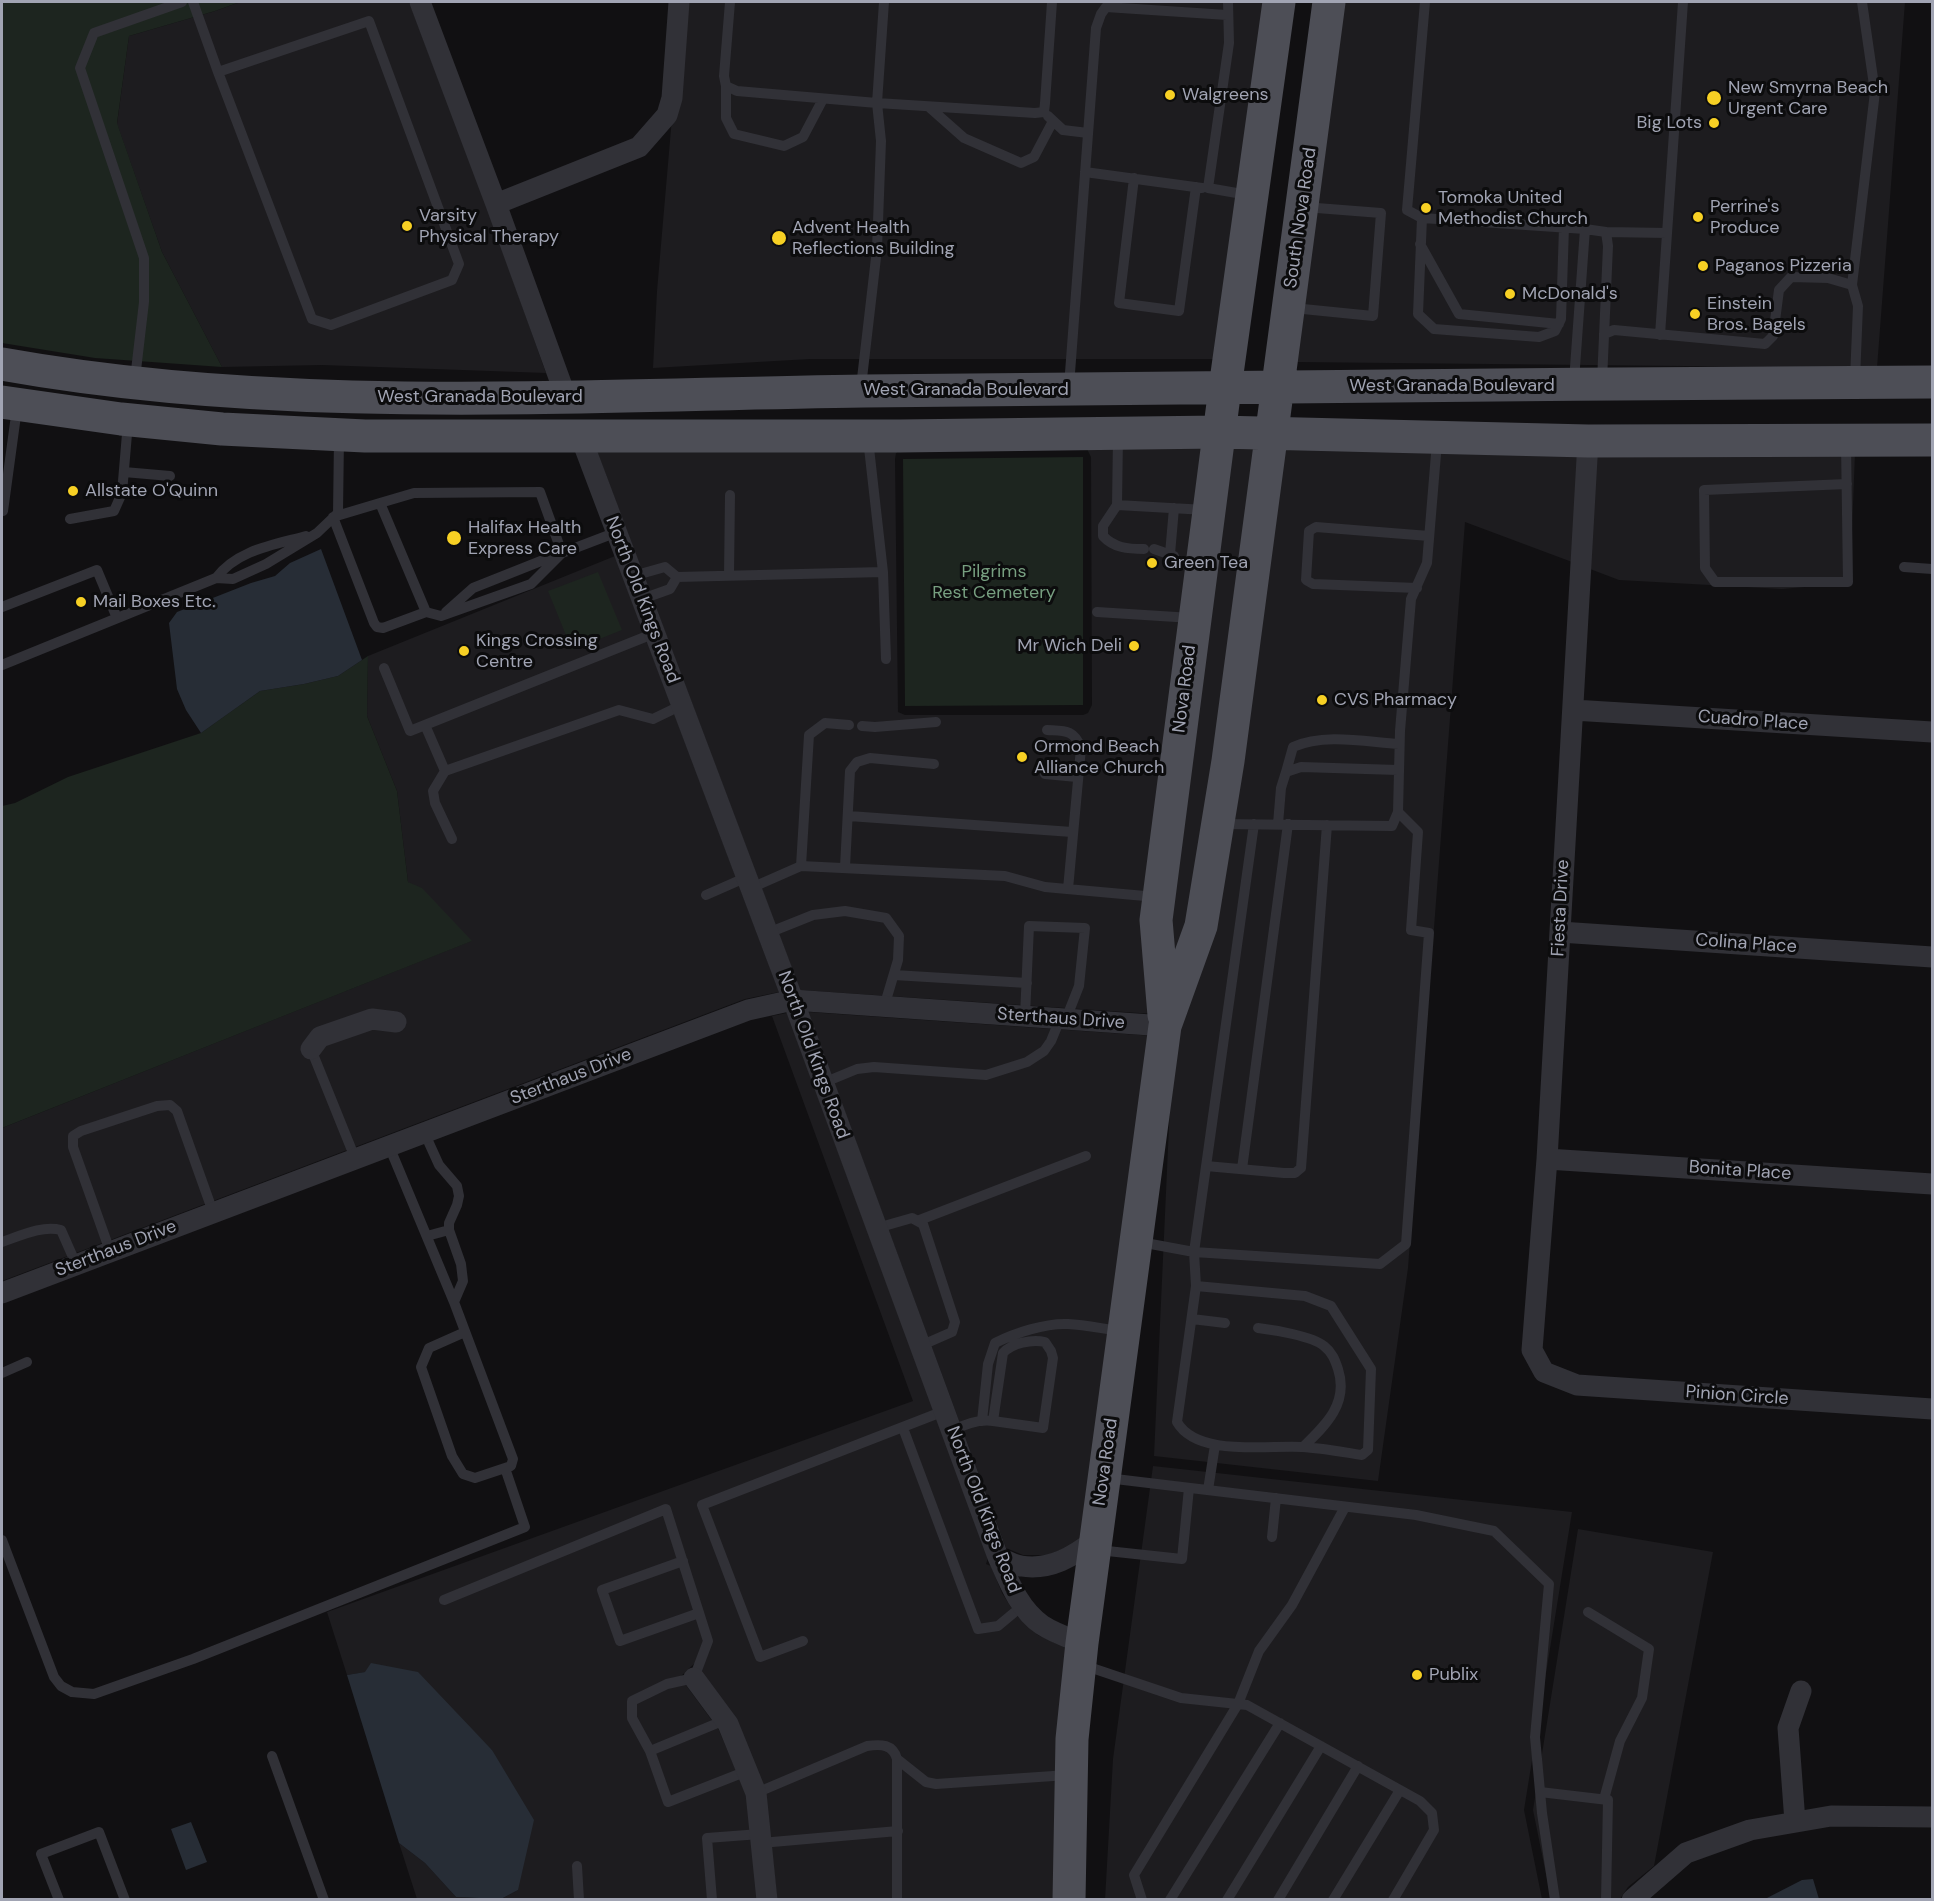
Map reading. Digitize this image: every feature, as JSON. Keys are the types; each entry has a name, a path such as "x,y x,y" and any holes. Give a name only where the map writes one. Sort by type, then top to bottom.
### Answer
{"main road":[{"path":"1225,388 1279,2"},
{"name":"South Nova Road","path":"1272,434 1329,2"},
{"name":"West Granada Boulevard","path":"2,364 193,389 363,398 566,397 861,391 1932,382"},
{"path":"7,399 107,402 123,396 135,383"},
{"name":"Nova Road","path":"1069,1899 1072,1739 1081,1654 1165,1026 1156,920 1225,388"},
{"path":"580,435 610,412 658,394"},
{"path":"494,436 542,418 566,397"},
{"path":"133,421 151,407 169,403 312,414 363,398"},
{"path":"7,399 133,421 222,429 339,435 867,436 1220,432 1588,441 1932,440"},
{"name":"Nova Road","path":"1165,1026 1201,926 1218,824 1272,434"}],"street":[{"path":"420,2 566,397"},
{"path":"496,204 639,147 667,115 672,98 679,2"},
{"name":"North Old Kings Road","path":"580,435 793,1000 998,1557 1011,1588 1022,1606 1042,1625 1081,1654"},
{"name":"Fiesta Drive","path":"1544,1372 1532,1350 1547,1158 1588,441"},
{"name":"Cuadro Place","path":"1573,710 1932,732"},
{"name":"Colina Place","path":"1560,932 1932,957"},
{"name":"Sterthaus Drive","path":"2,1293 748,1010 793,1000 1165,1026"},
{"path":"311,1049 320,1037 372,1020 396,1022"},
{"name":"Bonita Place","path":"1547,1158 1932,1184"},
{"name":"Pinion Circle","path":"1544,1372 1577,1385 1932,1409"},
{"path":"998,1557 1021,1566 1048,1566 1075,1556 1095,1544"},
{"path":"693,1678 725,1720 756,1793 767,1899"},
{"path":"1795,1822 1788,1728 1800,1691"},
{"path":"1632,1899 1686,1853 1750,1830 1831,1816 1932,1817"}],"lane":[{"path":"135,383 144,302 144,258 80,68 94,33 182,2"},
{"path":"193,2 218,72 312,319 331,325 452,280 459,264 369,21 218,72"},
{"path":"730,2 724,76 726,118 734,134 784,146 803,138 823,99"},
{"path":"861,391 877,249 880,141 877,103 884,2"},
{"path":"1044,112 1052,2"},
{"path":"1208,188 1229,44 1228,2"},
{"path":"1425,2 1407,210 1422,218 1606,232 1667,233"},
{"path":"1660,335 1683,2"},
{"path":"1854,382 1858,306 1852,285 1875,92 1862,2"},
{"path":"1069,389 1096,28 1105,4 1227,15"},
{"path":"726,86 737,91 823,99 1044,112 1063,130 1088,133"},
{"path":"929,106 963,138 1021,163 1034,157 1053,121"},
{"path":"1085,172 1251,196"},
{"path":"1134,178 1119,303 1179,311 1196,187"},
{"path":"1290,308 1373,316 1381,213 1303,207"},
{"path":"1422,218 1418,314 1434,329 1539,337 1555,331 1561,319 1564,227"},
{"path":"1585,229 1588,385"},
{"path":"1588,385 1604,334 1608,246 1606,232"},
{"path":"1420,244 1459,314 1559,324"},
{"path":"1604,334 1614,330 1765,344 1773,336 1779,290 1791,277 1828,278 1852,285"},
{"path":"3,511 7,399"},
{"path":"70,519 114,510 122,493 133,421"},
{"path":"1118,434 1117,505 1103,526 1103,536 1110,544 1170,554 1174,556 1176,563 1202,567"},
{"path":"2,665 216,578 233,579 266,564 317,533 338,513 339,435"},
{"path":"867,436 883,572 886,659"},
{"path":"1218,824 1392,826 1398,812 1399,744 1411,599 1427,563 1437,438"},
{"path":"1846,440 1847,484 1848,582 1715,582 1705,568 1704,490 1847,484"},
{"path":"124,472 170,476"},
{"path":"333,517 414,493 540,492 562,553"},
{"path":"729,575 730,495"},
{"path":"380,503 426,612"},
{"path":"1117,505 1209,510"},
{"path":"1170,554 1174,508"},
{"path":"333,517 374,623 377,627 383,628 426,612 441,616 531,584 562,553"},
{"path":"1417,588 1313,584 1306,580 1309,531 1316,527 1429,536"},
{"path":"441,616 473,588 617,532"},
{"path":"216,578 226,566 257,549 317,533"},
{"path":"633,576 665,567 677,577 883,572"},
{"path":"1904,567 1932,569"},
{"path":"2,607 97,570 117,618"},
{"path":"642,599 670,589 677,577"},
{"path":"1097,612 1195,619"},
{"path":"384,668 410,730 655,633"},
{"path":"452,839 435,803 433,791 445,771 619,710 653,719 682,705"},
{"path":"862,726 936,722"},
{"path":"801,866 809,735 825,723 849,725"},
{"path":"425,725 445,771"},
{"path":"1047,730 1067,732 1077,738 1081,748 1068,889"},
{"path":"1242,1169 1283,824 1281,788 1293,747 1306,741 1333,740 1399,744"},
{"path":"845,867 850,771 857,762 870,758 934,764"},
{"path":"1286,772 1301,766 1398,770"},
{"path":"1045,774 1077,777"},
{"path":"1137,1241 1194,1252 1380,1264 1406,1244 1429,933 1411,930 1418,832 1398,812"},
{"path":"849,816 1072,832"},
{"path":"1196,1286 1305,1296 1331,1306 1371,1369 1368,1450 1362,1455 1303,1447 1215,1445 1182,1432 1177,1422 1196,1286 1194,1252 1254,824"},
{"path":"1206,1166 1295,1173 1301,1168 1327,825"},
{"path":"706,895 801,866 1005,876 1046,887 1159,897"},
{"path":"768,933 813,915 845,911 886,918 899,936 898,960 884,1007"},
{"path":"823,1083 857,1069 874,1067 986,1075 1027,1062 1044,1051 1079,986 1085,928 1029,926 1025,1016"},
{"path":"894,975 1027,983"},
{"path":"311,1049 356,1158"},
{"path":"110,1251 73,1147 73,1136 81,1131 157,1106 170,1105 177,1111 213,1212"},
{"path":"424,1132 439,1166 457,1186 459,1196 449,1223 449,1230 461,1264 463,1281 454,1302"},
{"path":"389,1146 454,1302 513,1458 511,1466 475,1478 463,1474 452,1456 420,1367 429,1348 465,1332"},
{"path":"917,1221 1086,1156"},
{"path":"877,1228 912,1218 923,1224 955,1322 952,1332 920,1346"},
{"path":"2,1242 52,1228 61,1230 76,1264"},
{"path":"427,1236 449,1230"},
{"path":"1192,1319 1225,1323"},
{"path":"988,1421 988,1364 995,1343 1009,1336 1052,1325 1067,1324 1124,1331"},
{"path":"1258,1328 1285,1332 1323,1344 1334,1357 1341,1379 1341,1397 1333,1417 1303,1447"},
{"path":"952,1431 965,1424 988,1421 1043,1428 1053,1358 1045,1342 1036,1340 1008,1347 1003,1353 988,1421"},
{"path":"2,1373 27,1362"},
{"path":"803,1641 760,1657 702,1505 944,1411"},
{"path":"903,1428 978,1629 998,1626 1022,1606"},
{"path":"1208,1490 1215,1445"},
{"path":"2,1540 54,1677 61,1686 72,1692 94,1694 193,1659 525,1527 505,1468"},
{"path":"1104,1478 1416,1515 1494,1531 1549,1584 1535,1737 1555,1899"},
{"path":"1095,1544 1182,1559 1189,1488"},
{"path":"1272,1537 1276,1498"},
{"path":"1142,1899 1134,1875 1238,1704 1259,1651 1292,1605 1345,1507"},
{"path":"444,1600 666,1509 708,1641 693,1678 667,1684 632,1701 632,1718 650,1751 668,1802 747,1771"},
{"path":"683,1561 602,1590 620,1641 699,1613"},
{"path":"1588,1612 1649,1649 1642,1698 1620,1741 1604,1799"},
{"path":"1081,1654 1181,1698 1247,1705 1420,1801 1432,1813 1434,1830 1394,1899"},
{"path":"650,1751 725,1720"},
{"path":"1170,1899 1280,1723"},
{"path":"756,1793 867,1746 879,1744 890,1747 897,1759 897,1899"},
{"path":"1227,1899 1321,1746"},
{"path":"272,1756 324,1899"},
{"path":"897,1759 927,1782 936,1784 1071,1775"},
{"path":"1278,1899 1358,1766"},
{"path":"1334,1899 1400,1790"},
{"path":"1540,1792 1608,1800 1606,1899"},
{"path":"712,1899 707,1838 761,1838 898,1831"},
{"path":"59,1899 41,1854 99,1832 125,1899"},
{"path":"577,1866 579,1899"}],"shaded area":[{"path":"240,2 409,2 481,190 546,373 322,365 222,367 162,252 117,124 129,36"},
{"path":"682,2 1270,2 1220,359 810,359 653,368 657,291"},
{"path":"1338,2 1905,2 1877,368 1296,362"},
{"path":"1208,443 1154,1014 800,990 597,451 901,450 896,453 895,459 898,712 905,715 1083,715 1088,713 1092,705 1091,457 1087,449"},
{"path":"1228,444 1261,444 1192,923 1171,981 1166,920"},
{"path":"1281,445 1578,451 1572,562 1465,522 1408,1268 1378,1481 1154,1456 1173,1038"},
{"path":"1597,452 1855,453 1850,583 1782,589 1619,580 1590,569"},
{"path":"321,549 362,660 338,676 260,691 201,733 186,710 177,689 169,623 177,612 275,576 290,563"},
{"path":"615,556 779,992 745,999 2,1281 2,1128 471,941 408,882 397,791 367,716 368,656"},
{"path":"808,1012 1154,1036 1087,1533 1071,1546 1047,1555 1023,1555 1006,1548"},
{"path":"787,1013 988,1558 986,1564 991,1566 1002,1593 1016,1615 1038,1635 1072,1651 1059,1899 777,1899 765,1789 695,1663 680,1677 719,1730 747,1797 758,1899 501,1899 518,1890 492,1750 468,1726 366,1672 347,1675 327,1612 913,1401 772,1016"},
{"path":"1153,1466 1572,1512 1524,1810 1542,1899 1105,1900 1113,1759"},
{"path":"1578,1529 1713,1552 1654,1866 1628,1887 1620,1899 1551,1899 1533,1810"},
{"path":"371,1663 418,1672 492,1750 534,1820 518,1890 501,1899 456,1897 425,1863 399,1843 347,1675 365,1672"},
{"path":"191,1822 207,1862 186,1870 171,1829"},
{"path":"399,1843 425,1863 456,1897 485,1899 417,1899"},
{"path":"1813,1879 1819,1899 1765,1899 1802,1880"}],"green space":[{"path":"2,2 240,2 129,36 117,123 162,252 222,367 95,358 2,343"},
{"name":"Pilgrims Rest Cemetery","path":"1083,457 1083,705 905,706 903,459"},
{"path":"598,572 622,630 572,650 548,591"},
{"path":"368,656 367,716 397,791 408,882 422,888 472,941 2,1128 2,806 15,803 68,777 201,733 260,691 338,676"}],"place":[{"name":"Walgreens","path":"1170,95"},
{"name":"New Smyrna Beach Urgent Care","path":"1714,98"},
{"name":"Big Lots","path":"1714,123"},
{"name":"Tomoka United Methodist Church","path":"1426,208"},
{"name":"Perrine's Produce","path":"1698,217"},
{"name":"Varsity Physical Therapy","path":"407,226"},
{"name":"Advent Health Reflections Building","path":"779,238"},
{"name":"Paganos Pizzeria","path":"1703,266"},
{"name":"McDonald's","path":"1510,294"},
{"name":"Einstein Bros. Bagels","path":"1695,314"},
{"name":"Allstate O'Quinn","path":"73,491"},
{"name":"Halifax Health Express Care","path":"454,538"},
{"name":"Green Tea","path":"1152,563"},
{"name":"Mail Boxes Etc.","path":"81,602"},
{"name":"Mr Wich Deli","path":"1134,646"},
{"name":"Kings Crossing Centre","path":"464,651"},
{"name":"CVS Pharmacy","path":"1322,700"},
{"name":"Ormond Beach Alliance Church","path":"1022,757"},
{"name":"Publix","path":"1417,1675"}]}
